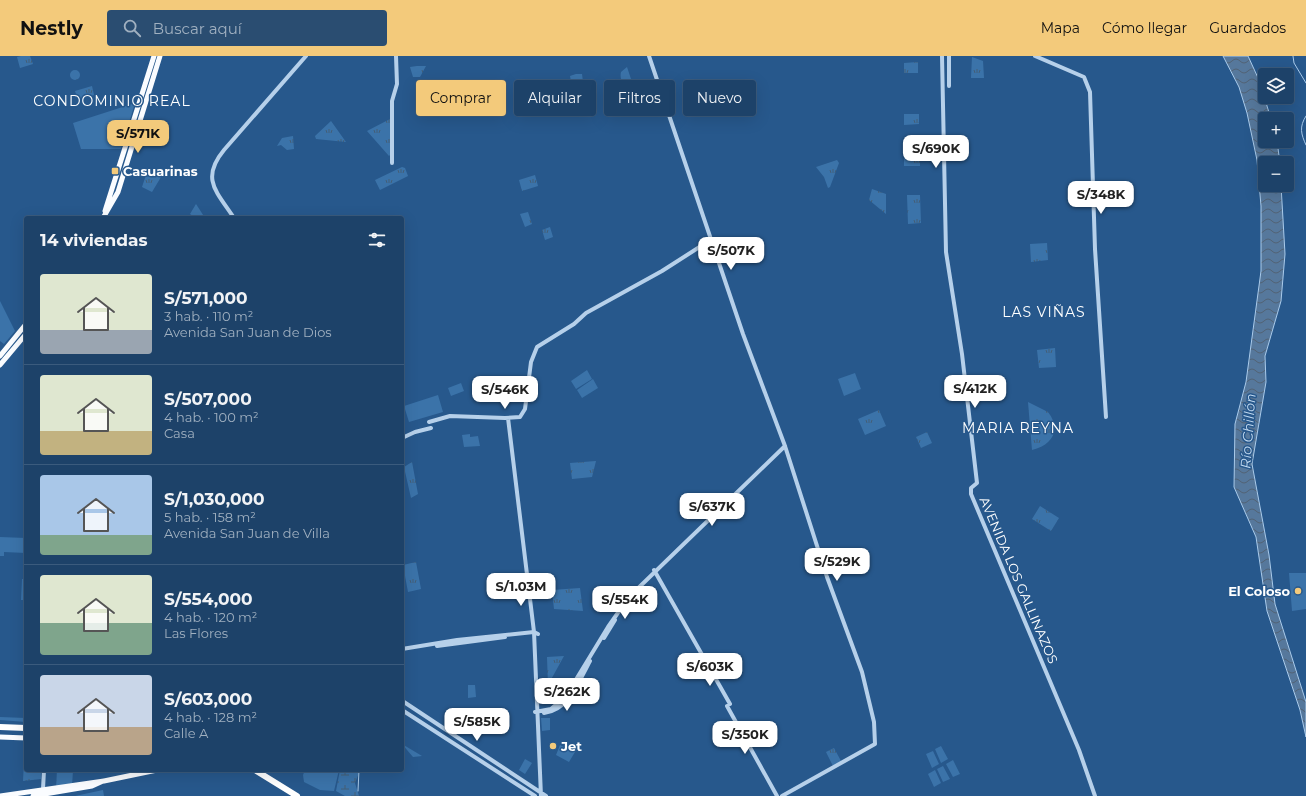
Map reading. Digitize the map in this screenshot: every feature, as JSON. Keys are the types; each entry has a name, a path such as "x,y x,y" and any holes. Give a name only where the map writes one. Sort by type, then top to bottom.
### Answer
{"highway":[{"path":"0,727 24,728"},
{"path":"0,731 24,732"},
{"path":"252,772 268,782 282,787"},
{"path":"259,772 297,796"},
{"path":"266,772 303,796"}],"main road":[{"path":"104,216 154,56"},
{"path":"104,216 118,192 160,56"},
{"path":"0,356 24,326"},
{"path":"0,366 24,336"},
{"path":"0,737 24,738"},
{"path":"0,796 104,781 147,772"},
{"path":"34,796 92,786 104,781"}],"street":[{"path":"233,216 213,186 211,177 213,165 224,150 306,56"},
{"path":"392,163 392,100 397,84 396,56"},
{"path":"649,56 712,238 743,334 785,446 830,587 862,672 874,722 876,743 782,796"},
{"name":"AVENIDA LOS GALLINAZOS","path":"942,56 946,252 962,354 977,483 971,488 971,494 1079,750 1095,796"},
{"path":"949,56 949,86"},
{"path":"1035,56 1084,77 1090,92 1094,249 1106,417"},
{"path":"429,422 450,416 520,417 523,414 531,362 537,347 574,324 580,317 662,270 712,238"},
{"path":"506,418 533,633 540,794"},
{"path":"404,437 415,432 431,428"},
{"path":"536,713 552,712 569,698 624,604 654,570 785,446"},
{"path":"654,570 777,796"},
{"path":"404,650 457,640 533,633"},
{"path":"404,702 540,794 546,796"},
{"path":"404,710 535,796"},
{"path":"43,789 44,772"}],"green space":[{"path":"30,56 33,64 20,68 17,57"},
{"path":"972,57 983,61 984,78 971,78"},
{"path":"918,62 918,73 904,73 904,63"},
{"path":"426,66 420,77 413,77 410,67"},
{"path":"627,67 631,80 622,80 621,72"},
{"path":"73,70 77,70 79,71 79,79 73,80 70,77 70,73"},
{"path":"582,74 583,80 571,80 570,76"},
{"path":"92,86 94,95 78,100 75,91"},
{"path":"135,103 121,149 81,149 73,123"},
{"path":"904,114 919,114 919,124 904,125"},
{"path":"390,119 391,154 389,156 367,131"},
{"path":"331,121 346,142 316,139 315,136"},
{"path":"293,136 294,149 287,150 281,145 277,146 282,138"},
{"path":"904,156 920,156 920,166 904,166"},
{"path":"837,160 839,163 830,187 828,188 824,177 816,167"},
{"path":"402,167 405,168 408,176 380,190 375,180"},
{"path":"148,169 161,177 152,192 142,187"},
{"path":"535,175 538,186 522,191 519,180"},
{"path":"872,189 886,194 886,214 869,200"},
{"path":"907,195 920,195 921,223 908,224"},
{"path":"196,204 204,216 193,216 190,214"},
{"path":"528,212 532,224 525,227 520,214"},
{"path":"550,227 553,237 545,240 542,230"},
{"path":"1047,243 1048,260 1031,262 1030,244"},
{"path":"0,301 15,331 4,344 0,341"},
{"path":"1055,348 1056,367 1039,368 1037,350"},
{"path":"587,370 592,379 576,389 571,381"},
{"path":"855,373 861,389 844,396 838,379"},
{"path":"593,379 598,388 582,398 577,390"},
{"path":"461,383 464,391 451,396 448,388"},
{"path":"438,395 443,412 409,422 404,406"},
{"path":"1028,402 1048,412 1054,425 1053,436 1050,441 1039,448 1032,450"},
{"path":"879,410 886,426 865,435 858,419"},
{"path":"927,432 932,443 921,448 916,437"},
{"path":"470,434 470,437 478,436 480,446 464,447 462,435"},
{"path":"596,461 592,477 572,479 570,463"},
{"path":"412,462 418,494 411,498 404,467"},
{"path":"1040,506 1059,518 1051,531 1032,519"},
{"path":"0,537 24,538 24,553 4,552 4,556 0,556"},
{"path":"416,562 421,589 408,592 404,565"},
{"name":"El Coloso","path":"1289,573 1306,573 1306,609 1292,611"},
{"path":"22,579 24,579 24,600 21,600"},
{"path":"580,588 583,611 554,609 552,590"},
{"path":"564,656 548,685 547,657"},
{"path":"468,685 475,685 476,697 468,698"},
{"path":"0,717 24,718 24,722 0,720"},
{"path":"541,718 550,718 550,730 542,731"},
{"path":"404,745 422,756 413,757 404,746"},
{"path":"560,745 575,752 569,762 556,755"},
{"path":"941,746 948,759 941,763 935,749"},
{"path":"834,748 841,761 833,766 826,752"},
{"path":"933,751 939,764 932,768 926,754"},
{"path":"525,759 532,763 525,774 519,770"},
{"path":"953,760 960,774 953,777 946,764"},
{"path":"24,762 24,772 41,772 41,779 23,781"},
{"path":"943,766 950,779 943,782 937,769"},
{"path":"935,770 941,783 934,787 928,774"},
{"path":"57,772 73,772 72,786 56,789"},
{"path":"304,772 339,772 334,791 320,790 304,782"},
{"path":"340,772 359,772 355,783 359,796 345,796 336,791"},
{"path":"103,790 104,796 75,796"}],"water":[{"path":"1223,56 1248,56 1258,78 1258,104 1266,104 1269,112 1258,112 1258,148 1278,148 1279,156 1258,156 1258,172 1247,113 1239,87"},
{"name":"Río Chillón","path":"1260,192 1281,192 1285,254 1281,301 1265,356 1266,382 1252,464 1269,555 1275,604 1306,702 1306,737 1300,710 1267,611 1256,537 1234,487 1235,424 1246,382 1261,271"}],"waterway":[{"path":"1293,56 1294,63 1306,83"},
{"path":"1306,116 1302,124 1303,137 1306,145"},
{"path":"358,791 359,772"}],"place":[{"name":"Casuarinas","path":"115,171"},
{"name":"El Coloso","path":"1298,591"},
{"name":"Jet","path":"553,746"}],"district":[{"name":"CONDOMINIO REAL","path":"112,101"},
{"name":"LAS VIÑAS","path":"1044,312"},
{"name":"MARIA REYNA","path":"1018,428"}]}
